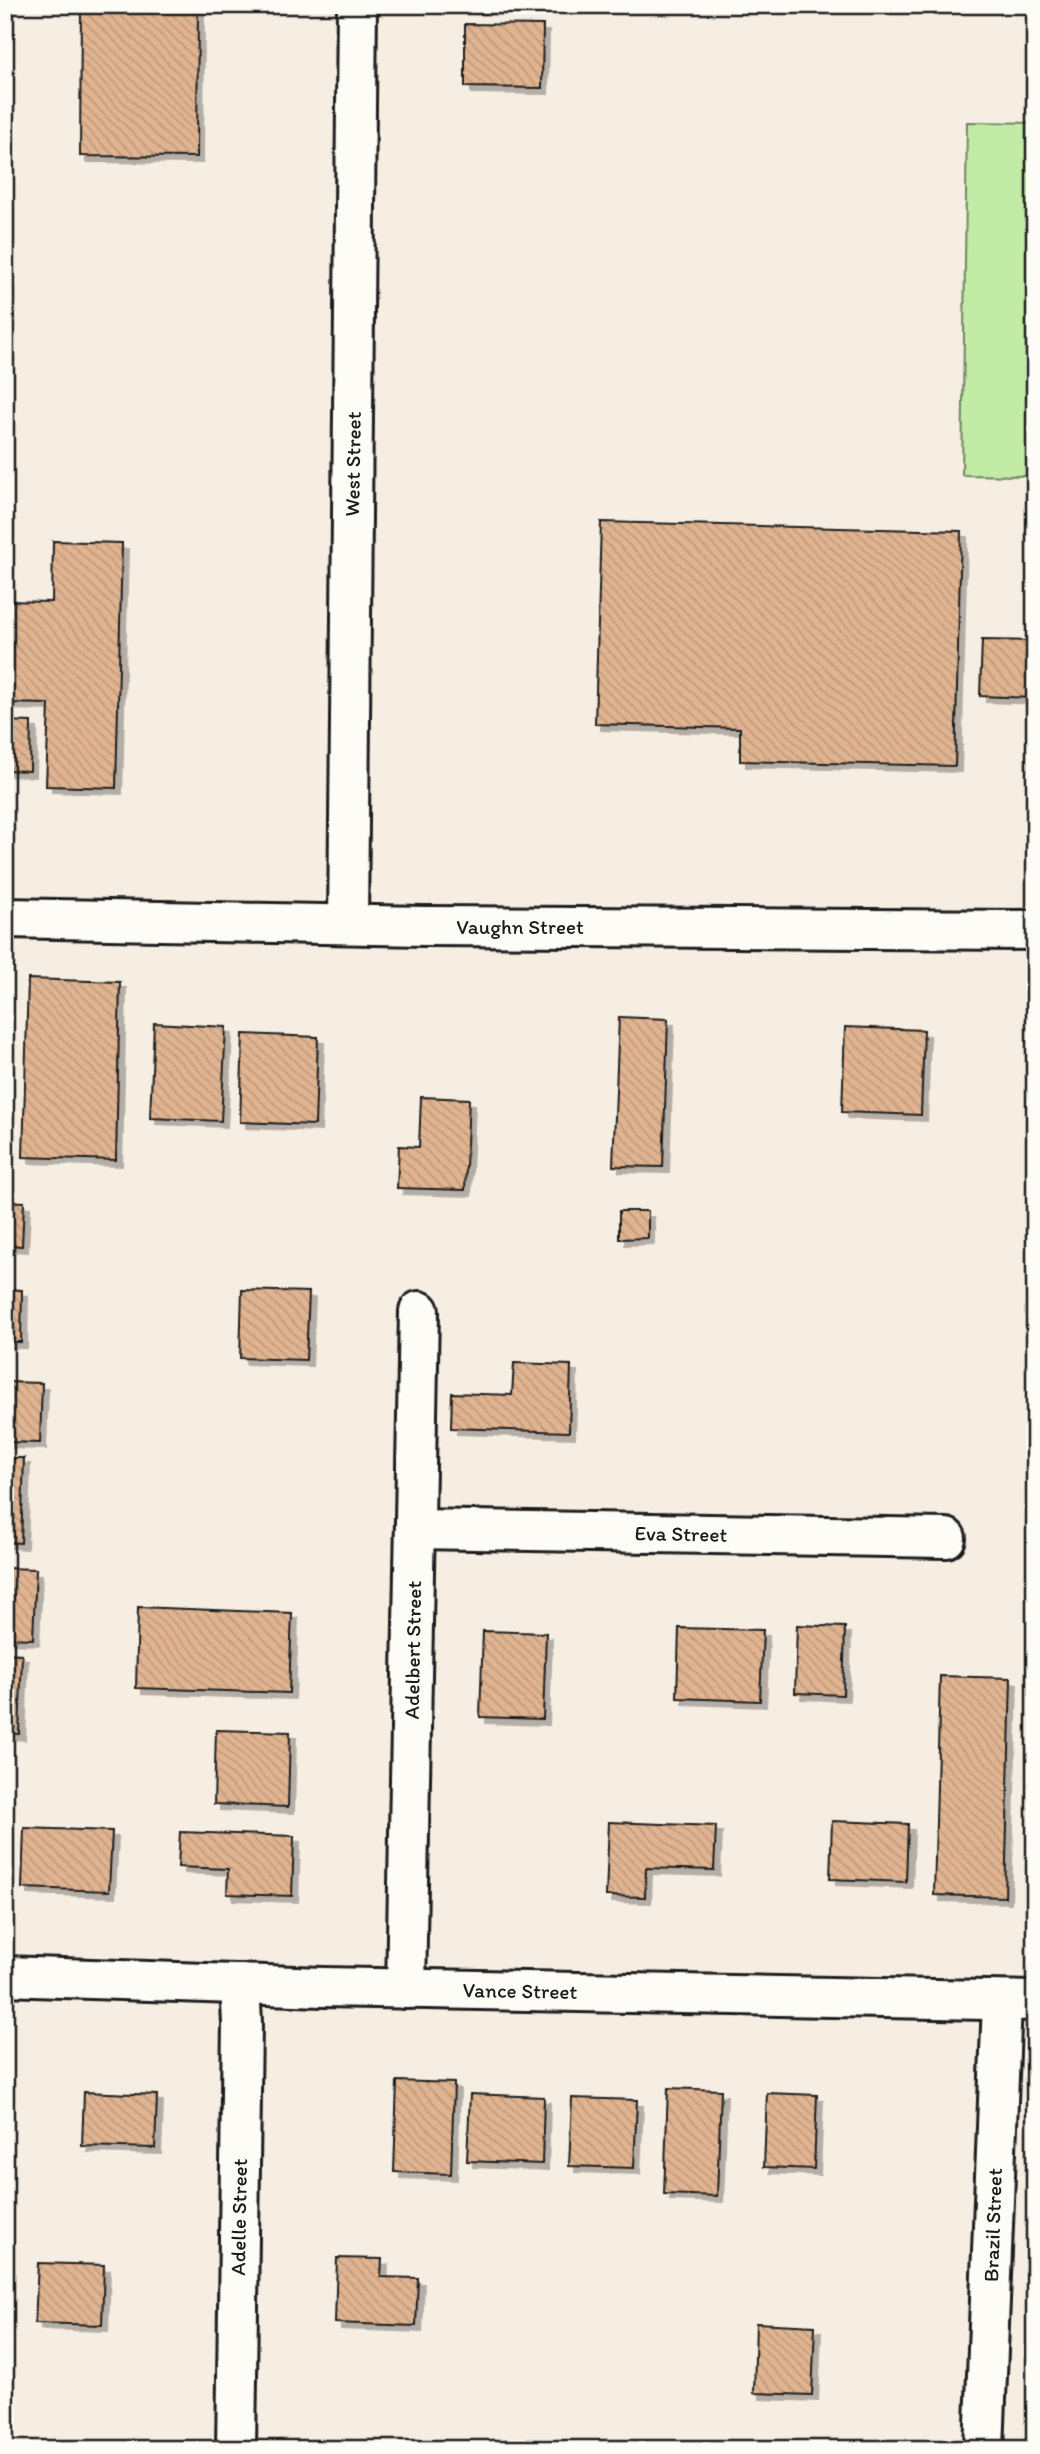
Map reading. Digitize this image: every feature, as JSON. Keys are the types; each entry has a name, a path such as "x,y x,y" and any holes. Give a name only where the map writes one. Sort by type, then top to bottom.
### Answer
{"street":[{"name":"West Street","path":"348,923 357,5"},
{"name":"Vaughn Street","path":"5,918 425,926 1035,930"},
{"name":"Adelbert Street","path":"406,1989 419,1311"},
{"name":"Eva Street","path":"416,1529 946,1538"},
{"name":"Vance Street","path":"5,1976 406,1989 1018,2002"},
{"name":"Adelle Street","path":"236,2449 242,2024 240,1984"},
{"name":"Brazil Street","path":"984,2449 1018,2002"}],"green space":[{"path":"967,122 1035,123 1035,476 962,475"}],"building":[{"path":"81,5 198,5 197,157 80,156"},
{"path":"467,5 518,5 518,9 467,8"},
{"path":"465,24 543,25 542,88 465,87"},
{"path":"601,522 961,531 955,766 740,761 740,728 595,724"},
{"path":"53,541 122,543 116,788 46,786 49,704 5,703 5,601 52,602"},
{"path":"982,640 1035,641 1035,698 980,696"},
{"path":"5,721 31,722 30,771 5,770"},
{"path":"28,979 120,982 116,1160 23,1157"},
{"path":"619,1017 668,1019 663,1167 613,1166"},
{"path":"154,1023 226,1027 221,1121 150,1118"},
{"path":"845,1027 924,1030 921,1115 842,1112"},
{"path":"243,1034 318,1037 315,1125 240,1122"},
{"path":"421,1097 469,1099 465,1190 397,1188 399,1146 419,1147"},
{"path":"5,1201 24,1202 22,1246 5,1245"},
{"path":"619,1211 648,1211 648,1238 619,1239"},
{"path":"5,1289 22,1290 21,1342 5,1342"},
{"path":"242,1290 309,1292 306,1360 240,1358"},
{"path":"514,1363 571,1365 569,1432 451,1428 452,1393 512,1395"},
{"path":"5,1382 42,1383 40,1443 5,1442"},
{"path":"5,1458 24,1458 21,1543 5,1542"},
{"path":"5,1568 36,1569 33,1639 5,1638"},
{"path":"138,1607 292,1613 289,1693 136,1688"},
{"path":"797,1625 845,1627 843,1695 795,1693"},
{"path":"679,1628 763,1630 760,1701 677,1698"},
{"path":"483,1631 546,1633 543,1719 480,1717"},
{"path":"5,1653 22,1654 19,1734 5,1733"},
{"path":"940,1676 1011,1678 1005,1897 934,1895"},
{"path":"216,1730 290,1732 288,1807 214,1804"},
{"path":"832,1821 908,1824 906,1882 830,1879"},
{"path":"609,1822 716,1826 714,1870 646,1868 645,1897 606,1896"},
{"path":"24,1828 112,1831 109,1891 22,1888"},
{"path":"180,1832 294,1836 292,1896 227,1894 228,1869 178,1867"},
{"path":"397,2081 454,2083 451,2174 394,2172"},
{"path":"668,2088 721,2090 717,2196 664,2194"},
{"path":"84,2092 157,2095 155,2148 82,2146"},
{"path":"767,2093 817,2095 814,2169 764,2167"},
{"path":"470,2094 544,2097 542,2164 467,2161"},
{"path":"572,2098 637,2100 634,2168 569,2166"},
{"path":"337,2258 382,2259 381,2277 418,2278 416,2326 335,2323"},
{"path":"38,2263 104,2265 102,2325 35,2323"},
{"path":"756,2323 815,2326 812,2395 754,2393"}]}
